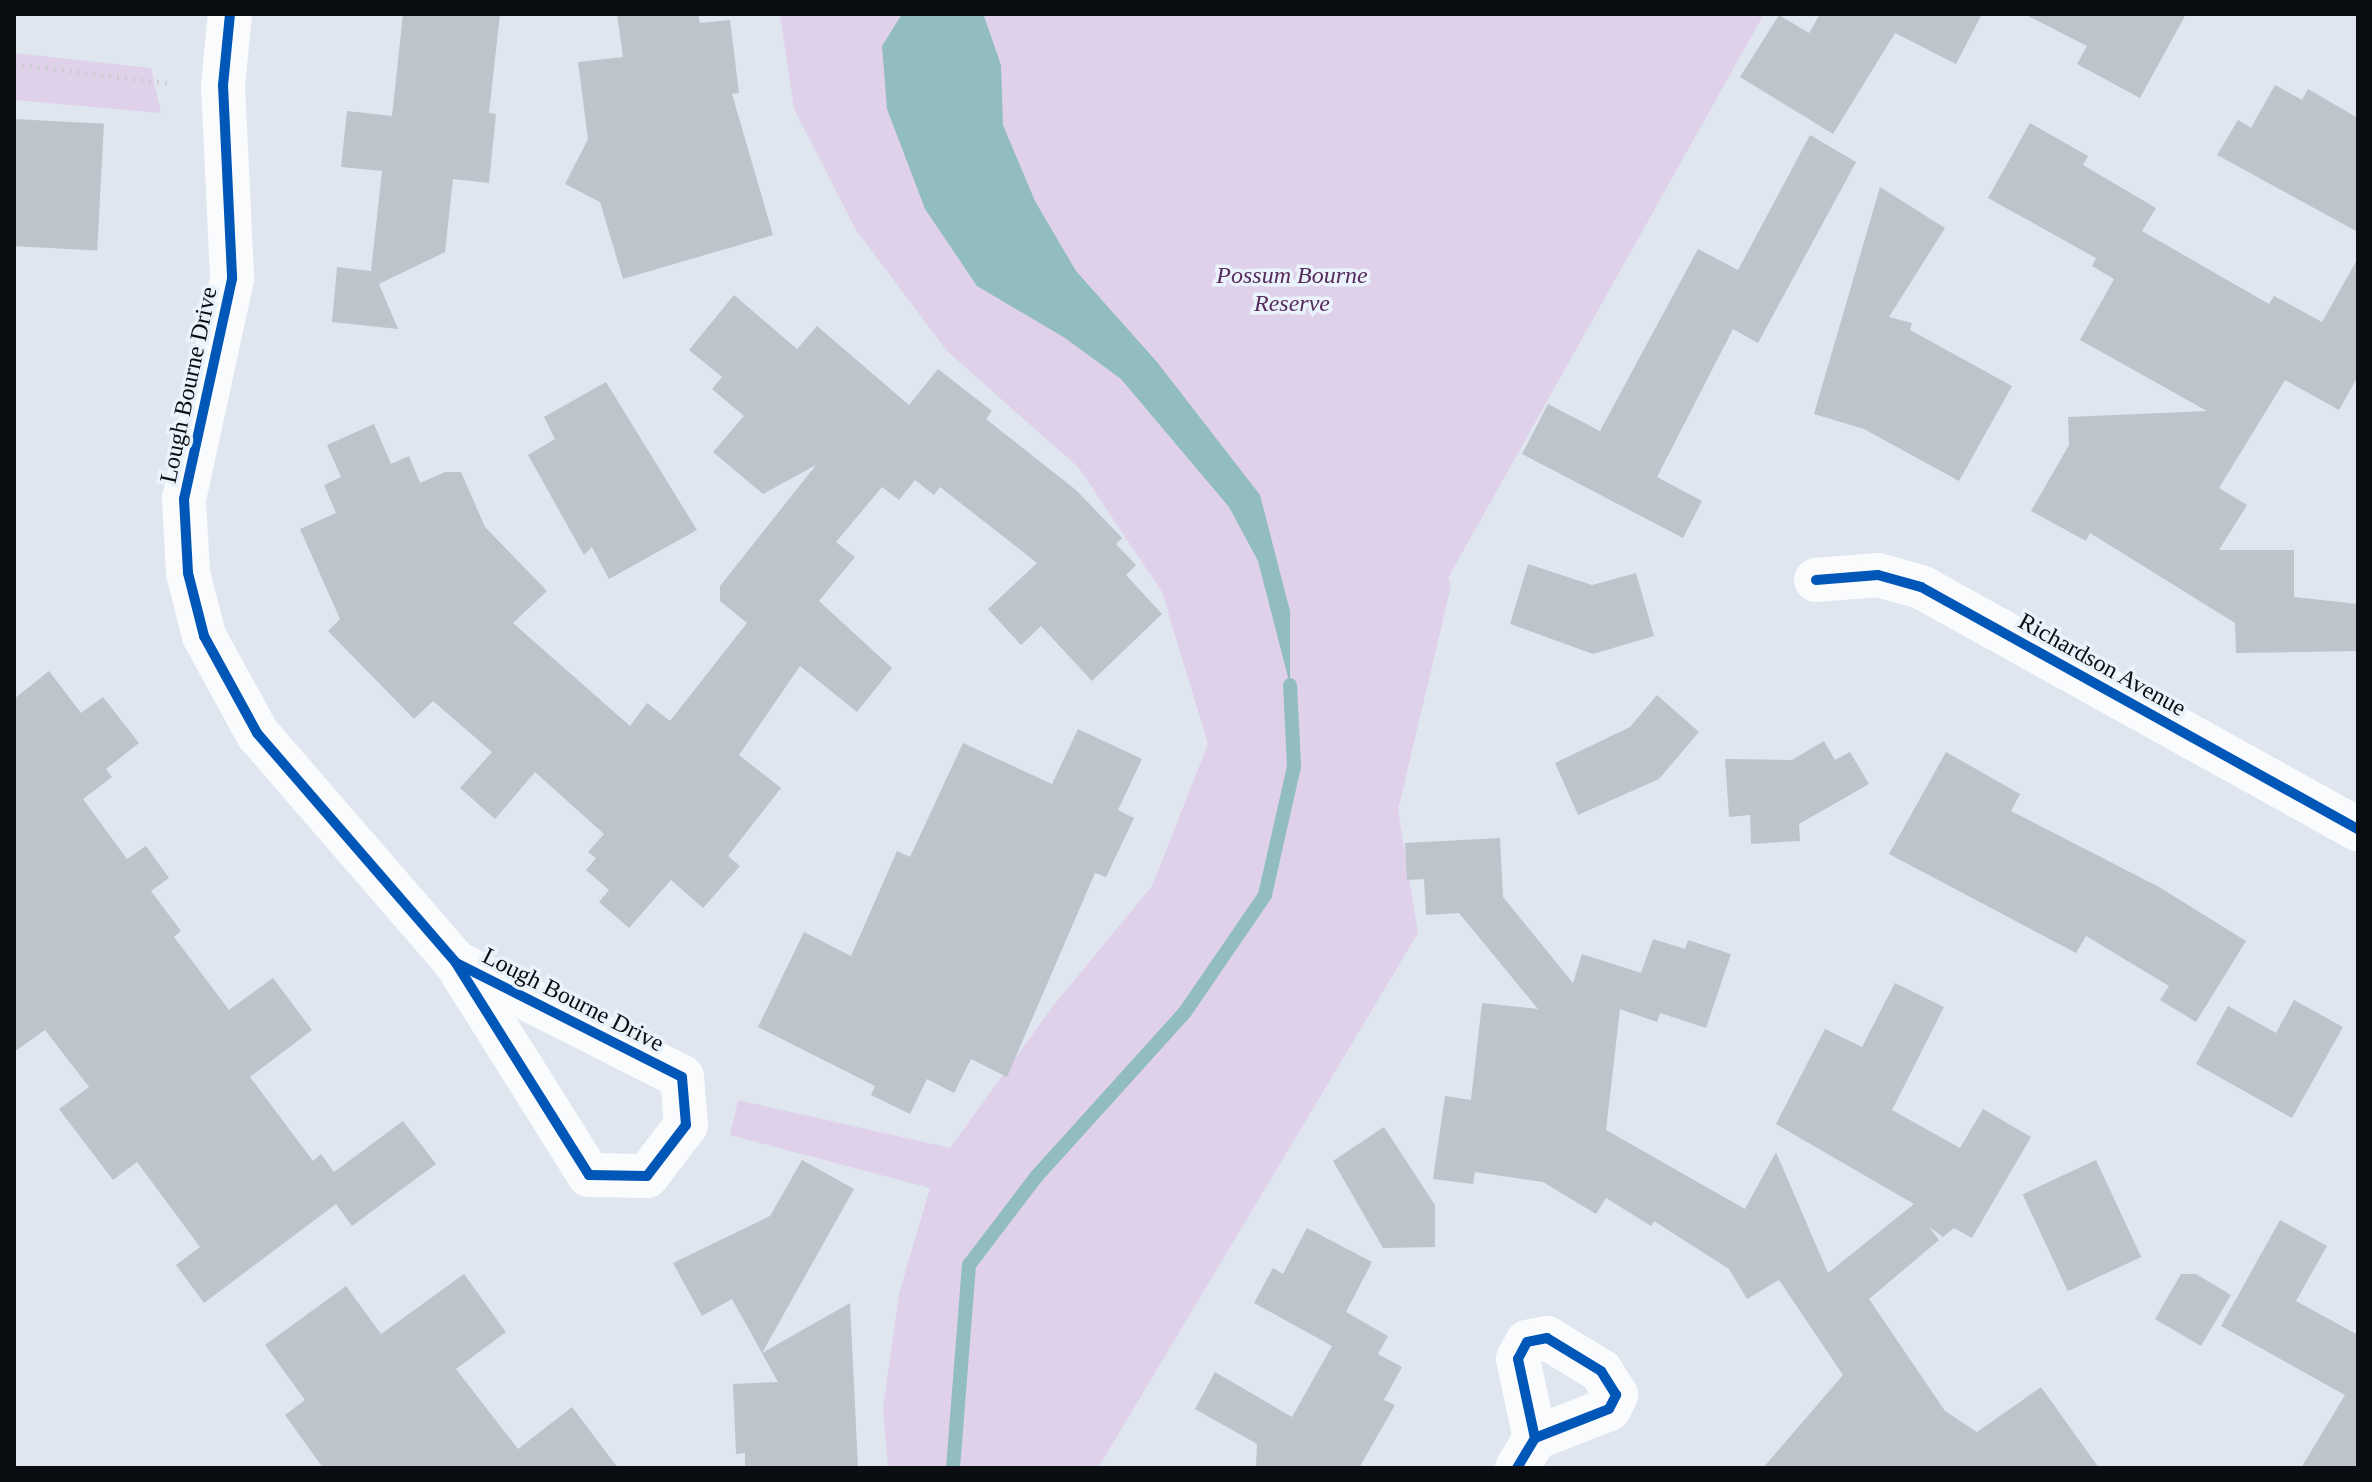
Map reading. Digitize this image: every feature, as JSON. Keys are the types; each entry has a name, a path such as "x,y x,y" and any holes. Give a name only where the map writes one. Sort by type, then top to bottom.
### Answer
{"street":[{"name":"Lough Bourne Drive","path":"230,14 223,85 232,279 184,499 188,573 204,636 257,733 456,963 589,1175 647,1176 686,1125 682,1077 456,963"},
{"name":"Richardson Avenue","path":"1816,580 1878,575 1921,587 2358,829"}],"path":[{"path":"14,64 167,83"}],"green space":[{"name":"Possum Bourne Reserve","path":"780,14 1764,14 1448,578 1451,586 1398,810 1418,933 1098,1468 888,1468 883,1409 899,1294 930,1188 730,1135 738,1100 950,1148 1053,1006 1152,886 1208,744 1162,592 1079,468 947,351 856,230 794,109"},
{"path":"14,53 151,68 161,113 14,100"}],"shaded area":[{"path":"902,14 984,16 1001,65 1003,125 1035,201 1076,271 1157,362 1260,495 1290,611 1290,685 1258,561 1229,507 1121,379 1065,338 977,286 925,209 887,109 882,46"}],"building":[{"path":"403,14 500,14 489,113 496,114 489,183 453,179 445,252 379,284 398,329 332,322 337,267 371,271 382,171 341,167 347,111 392,116"},
{"path":"617,14 698,14 700,23 730,20 739,93 732,94 773,235 623,279 600,202 565,184 588,139 578,62 623,57"},
{"path":"1820,14 1982,14 1956,64 1895,33 1833,134 1740,77 1779,15 1809,33"},
{"path":"2024,14 2186,14 2140,98 2077,64 2087,46"},
{"path":"2275,85 2302,100 2308,89 2358,118 2358,232 2217,155 2238,120 2251,128"},
{"path":"14,119 104,124 97,251 14,246"},
{"path":"2030,123 2088,156 2083,165 2156,208 2142,231 2269,304 2274,296 2322,322 2358,258 2358,376 2339,410 2285,380 2219,488 2247,505 2219,550 2294,550 2294,597 2358,604 2358,651 2236,653 2235,623 2090,533 2086,541 2031,511 2069,445 2068,417 2207,411 2080,340 2114,279 2092,266 2096,258 1988,198"},
{"path":"1810,135 1856,162 1758,343 1733,329 1657,477 1702,501 1683,538 1522,454 1548,404 1600,431 1698,249 1738,270"},
{"path":"1880,187 1945,228 1889,317 1912,323 1910,330 2012,386 1959,481 1864,429 1814,414"},
{"path":"734,295 797,349 817,326 909,405 938,369 992,411 986,419 1076,490 1122,538 1116,544 1136,565 1126,575 1162,614 1092,681 1041,626 1021,645 988,609 1037,563 940,487 934,495 915,480 899,500 882,487 836,542 855,557 819,601 892,668 857,712 800,666 739,755 781,788 728,856 740,866 703,908 671,880 629,928 599,902 609,890 586,870 596,858 588,852 604,834 535,772 495,819 460,788 492,752 433,701 414,719 328,631 340,619 300,529 336,513 324,485 341,477 327,445 374,424 391,464 409,456 420,483 445,472 461,472 485,527 547,591 513,623 630,726 647,703 670,721 747,623 720,601 720,586 816,465 763,494 713,452 744,416 712,389 722,377 689,350"},
{"path":"606,382 697,530 609,579 592,547 584,555 528,455 555,439 544,417"},
{"path":"1528,564 1592,585 1636,573 1654,636 1593,654 1510,624"},
{"path":"49,671 81,713 103,697 139,743 106,769 112,777 83,799 127,859 146,846 169,878 151,891 181,931 174,937 229,1010 273,978 312,1030 250,1077 313,1161 321,1154 334,1172 403,1121 436,1164 352,1226 336,1204 204,1303 176,1265 200,1247 137,1162 113,1180 59,1109 89,1087 45,1030 14,1052 14,699"},
{"path":"1657,695 1699,732 1659,779 1578,815 1555,763 1630,727"},
{"path":"1078,729 1142,759 1118,810 1134,818 1106,877 1095,873 1007,1077 971,1059 954,1093 927,1079 910,1114 871,1095 875,1086 758,1027 804,932 851,956 897,851 910,857 963,743 1052,784"},
{"path":"1824,741 1835,760 1850,752 1869,784 1799,824 1800,841 1751,844 1750,815 1729,817 1725,759 1792,760"},
{"path":"1946,752 2020,794 2011,811 2159,887 2246,941 2196,1022 2160,1000 2169,986 2086,936 2076,953 1889,854"},
{"path":"1500,838 1503,897 1573,983 1582,954 1641,973 1653,939 1685,949 1688,940 1731,954 1706,1028 1660,1013 1657,1022 1620,1009 1606,1130 1745,1209 1776,1152 1828,1273 1914,1204 1776,1124 1825,1029 1862,1047 1895,983 1944,1007 1892,1110 1960,1148 1983,1109 2031,1137 1972,1238 1954,1228 1943,1237 1929,1227 1939,1240 1869,1299 1945,1411 1977,1432 2041,1387 2099,1468 1763,1468 1843,1375 1779,1280 1747,1299 1729,1269 1654,1221 1651,1226 1606,1198 1596,1214 1543,1182 1475,1172 1473,1184 1433,1179 1445,1096 1471,1100 1482,1003 1538,1009 1459,913 1426,915 1424,879 1407,880 1405,843"},
{"path":"2294,1000 2343,1027 2292,1118 2196,1064 2228,1006 2276,1033"},
{"path":"1384,1127 1435,1205 1435,1247 1383,1248 1333,1161"},
{"path":"802,1160 854,1189 762,1353 850,1303 858,1468 745,1468 745,1453 736,1454 733,1384 778,1382 732,1299 702,1316 673,1263 770,1216"},
{"path":"2096,1160 2141,1257 2068,1291 2023,1194"},
{"path":"2280,1220 2327,1246 2296,1301 2358,1335 2358,1468 2301,1468 2345,1395 2221,1326"},
{"path":"1307,1228 1372,1262 1346,1312 1388,1336 1378,1354 1402,1367 1384,1400 1395,1405 1359,1468 1256,1468 1257,1444 1195,1409 1215,1372 1292,1417 1332,1346 1254,1303 1273,1268 1283,1274"},
{"path":"464,1274 506,1332 456,1369 518,1449 572,1407 618,1468 323,1468 285,1415 305,1400 265,1345 346,1286 381,1334"},
{"path":"2181,1274 2196,1274 2231,1295 2201,1346 2155,1319"}],"waterway":[{"path":"953,1468 969,1265 1036,1177 1185,1012 1265,895 1294,766 1290,685"}],"cycle path":[{"path":"230,14 223,85 232,279 184,499 188,573 204,636 257,733 456,963 589,1175 647,1176 686,1125 682,1077 456,963"},
{"path":"1816,580 1878,575 1921,587 2358,829"},
{"path":"1517,1468 1535,1438 1609,1409 1616,1395 1601,1371 1547,1338 1527,1342 1518,1359 1535,1438"}]}
